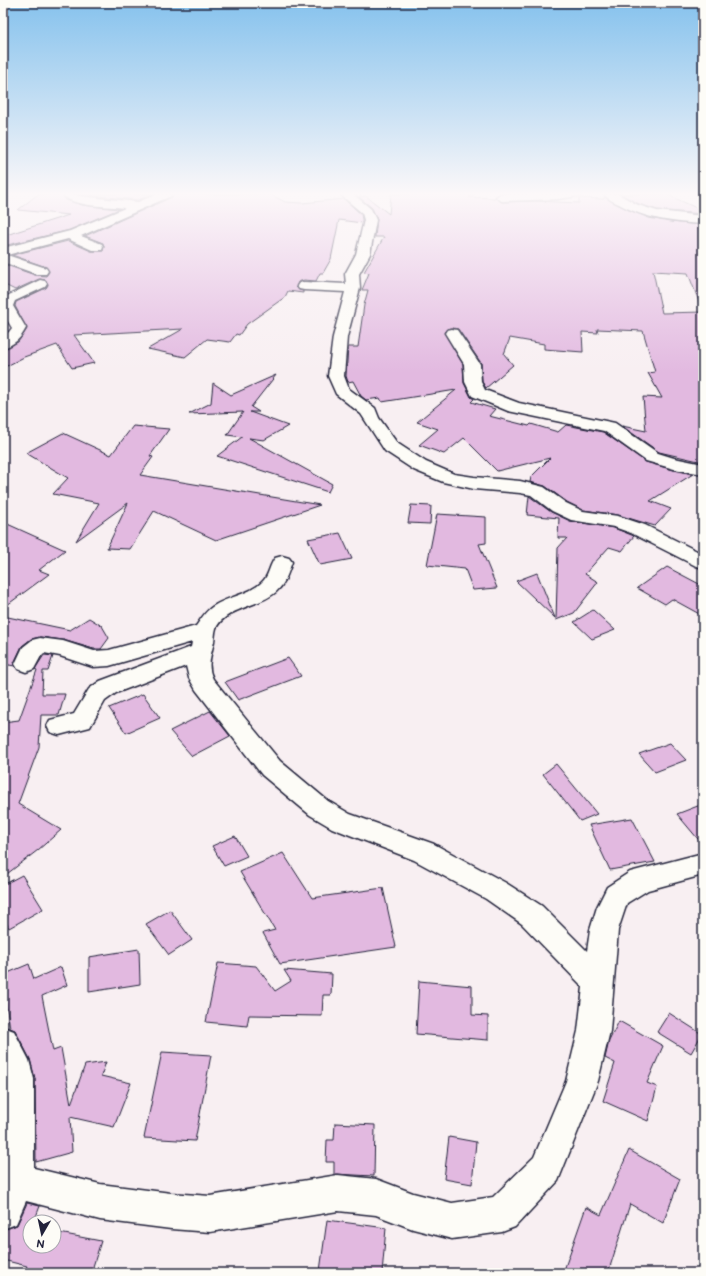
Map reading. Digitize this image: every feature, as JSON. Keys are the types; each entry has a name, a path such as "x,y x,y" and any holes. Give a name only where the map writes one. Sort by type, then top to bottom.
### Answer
{"street":[{"path":"363,254 352,274 353,288 340,337 336,376 342,391 369,412 371,418 391,447 420,466 449,478 474,483 520,487 537,491 578,516 618,522 638,529 703,562"},
{"path":"3,258 22,265 40,277 7,301 6,306 19,328 15,334 3,343"},
{"path":"304,286 353,288"},
{"path":"452,332 472,364 473,382 478,393 514,407 609,427 620,432 647,454 703,469"},
{"path":"282,562 271,586 264,591 228,606 211,620 202,641 197,665 198,674 204,684 271,768 319,808 341,821 424,852 496,891 532,915 598,982"},
{"path":"26,664 31,652 40,645 63,649 93,659 109,658 202,641"},
{"path":"59,726 82,721 97,695 108,687 202,641"},
{"path":"17,1181 100,1202 194,1213 210,1214 338,1193 376,1197 413,1211 452,1221 502,1214 546,1169 582,1081 594,1031 604,930 611,907 617,895 640,880 703,864"},
{"path":"3,1042 12,1060 18,1079 17,1181 3,1211"}],"building":[{"path":"18,254 332,254 331,259 323,273 320,273 316,281 304,280 298,282 296,287 303,291 303,293 288,291 285,297 247,324 239,335 236,334 230,342 207,339 185,357 148,349 183,329 74,335 94,363 72,368 57,345 24,357 3,368 3,349 18,342 27,329 15,306 16,302 46,288 48,285 46,280 39,279 15,290 3,284 3,264 35,275 46,276 49,272 46,267 12,255"},
{"path":"375,254 703,254 703,307 701,307 688,273 653,271 662,313 703,312 703,462 659,452 622,426 646,431 643,397 662,398 648,373 655,372 643,331 597,329 598,333 582,332 583,352 544,349 544,344 510,338 504,354 513,365 486,388 482,382 481,363 458,329 447,329 444,332 463,364 464,383 471,397 474,399 471,402 495,409 489,416 529,426 531,424 558,432 566,425 603,432 646,462 693,474 650,501 671,509 655,526 618,515 583,510 567,502 545,486 530,482 531,477 550,458 497,471 464,438 444,454 419,445 438,429 417,422 456,390 382,402 380,398 366,400 361,396 353,381 348,382 346,376 348,347 358,347 364,305 368,290 362,290 369,273 364,272"},
{"path":"276,375 251,407 259,412 250,412 288,426 264,440 249,438 332,484 328,492 217,456 242,437 227,435 243,412 189,414 211,403 213,383 231,395"},
{"path":"133,426 169,429 150,456 153,457 140,475 320,505 216,540 154,511 130,549 107,548 128,503 76,541 99,503 53,494 68,478 26,453 63,433 111,455"},
{"path":"529,496 551,512 570,521 614,528 634,536 622,551 609,547 585,574 598,582 574,613 556,620 558,548 567,538 558,538 559,518 527,515"},
{"path":"411,505 431,506 430,524 408,523"},
{"path":"437,514 486,517 486,543 479,544 497,588 473,590 465,569 427,565"},
{"path":"3,522 65,550 39,570 49,574 3,608"},
{"path":"340,533 352,559 320,565 308,539"},
{"path":"667,567 703,586 703,616 672,599 665,604 637,588"},
{"path":"537,573 555,618 516,581"},
{"path":"593,610 615,630 592,639 574,622"},
{"path":"3,616 70,630 89,618 102,626 109,638 101,649 94,649 63,640 40,637 31,639 22,646 14,663 15,666 3,664"},
{"path":"44,655 53,656 48,671 43,671 42,694 65,694 59,715 41,715 39,747 18,804 61,830 3,877 3,722 19,720 37,670 35,669"},
{"path":"288,658 301,676 238,700 225,682"},
{"path":"143,694 160,718 126,733 109,708"},
{"path":"210,711 230,736 192,756 170,731"},
{"path":"670,743 686,760 655,772 639,754"},
{"path":"556,764 597,814 580,821 543,774"},
{"path":"703,804 703,845 677,814"},
{"path":"632,818 655,862 610,870 589,825"},
{"path":"235,836 247,856 224,866 212,846"},
{"path":"283,853 312,898 383,888 396,947 280,964 263,933 275,930 240,872"},
{"path":"22,875 43,909 9,928 3,917 3,885"},
{"path":"170,910 192,940 169,955 146,924"},
{"path":"139,949 140,984 89,992 89,957"},
{"path":"218,963 256,966 275,991 291,981 284,970 332,974 331,995 323,995 322,1016 249,1015 247,1026 206,1022"},
{"path":"29,964 34,979 61,967 67,985 42,996 53,1051 61,1048 71,1104 85,1065 106,1062 101,1076 131,1083 114,1127 70,1117 72,1152 36,1162 35,1079 30,1059 15,1030 10,1028 3,986 3,975"},
{"path":"419,981 472,986 472,1015 488,1016 488,1040 416,1034"},
{"path":"669,1013 702,1034 691,1053 657,1032"},
{"path":"619,1021 663,1046 647,1083 657,1087 648,1121 603,1101 615,1063 605,1058 609,1041"},
{"path":"162,1052 211,1055 195,1141 144,1138"},
{"path":"335,1123 375,1125 374,1176 334,1174 334,1162 326,1162 327,1140 334,1140"},
{"path":"449,1137 476,1142 472,1184 444,1179"},
{"path":"629,1150 680,1179 663,1223 630,1204 608,1273 563,1273 586,1207 601,1215"},
{"path":"27,1203 40,1206 37,1214 22,1214"},
{"path":"22,1214 22,1254 62,1254 62,1234 101,1241 91,1273 24,1273 27,1266 3,1260 3,1230 17,1225"},
{"path":"327,1220 386,1228 382,1273 335,1273 320,1271"}]}
